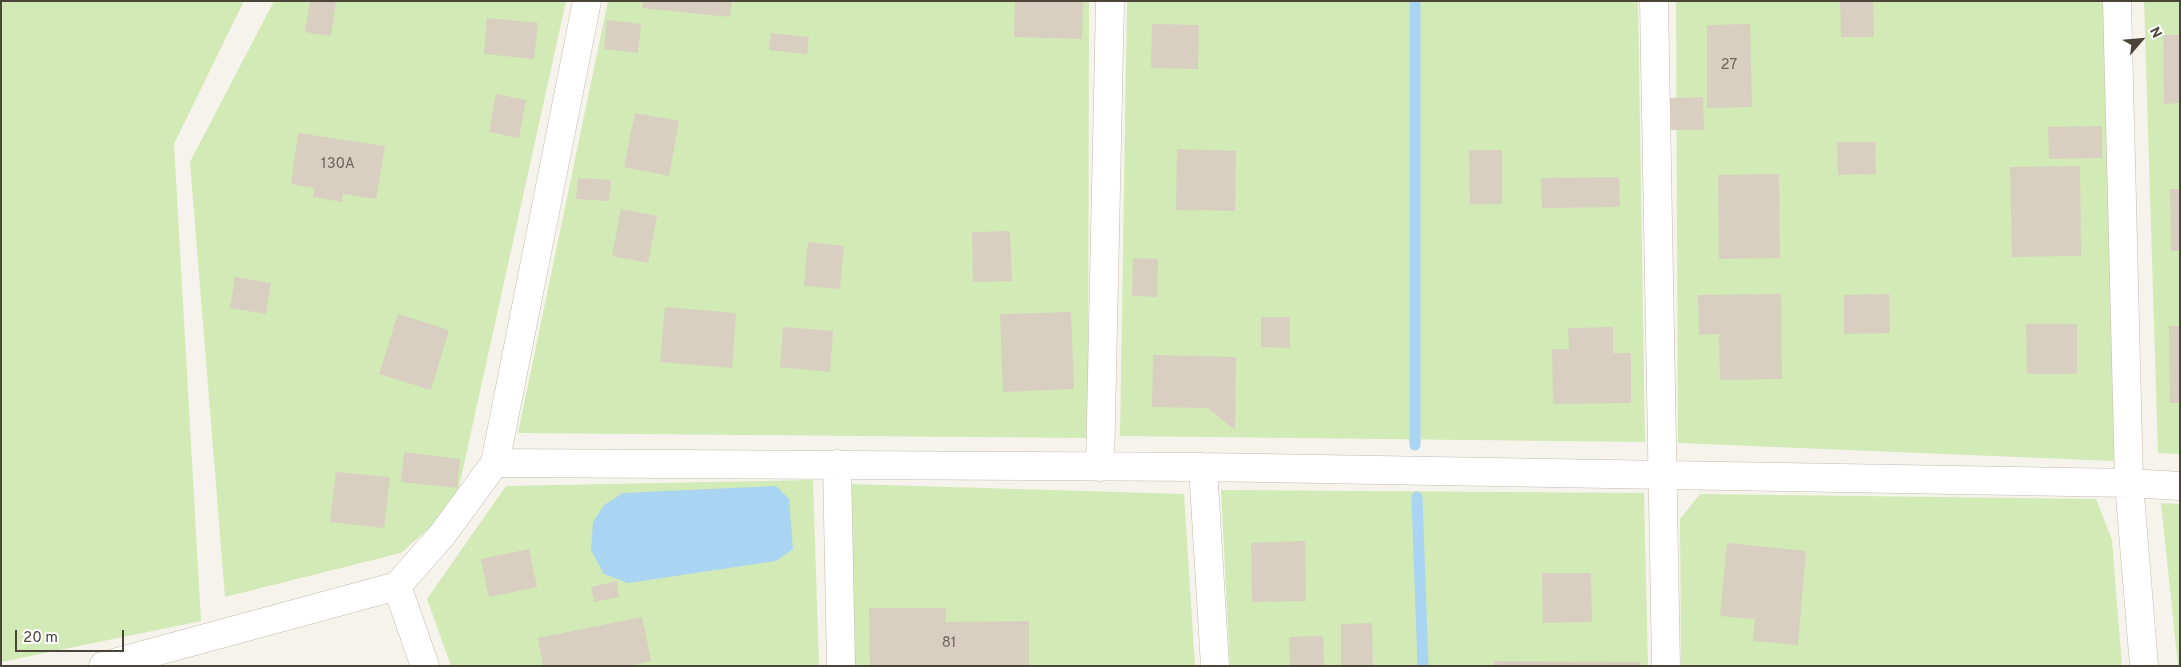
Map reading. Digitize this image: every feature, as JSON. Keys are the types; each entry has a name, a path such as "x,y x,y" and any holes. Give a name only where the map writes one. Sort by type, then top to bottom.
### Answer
{"street":[{"path":"103,666 397,586 442,535 495,463 587,1"},
{"path":"1100,466 1110,1"},
{"path":"1654,1 1666,666"},
{"path":"2117,1 2128,484 2144,666"},
{"path":"495,463 1203,467 2180,486"},
{"path":"837,464 841,666"},
{"path":"1203,467 1215,666"},
{"path":"397,586 425,666"}],"green space":[{"path":"1,1 244,1 174,144 201,621 1,662"},
{"path":"274,1 566,1 455,505 401,553 225,597 190,162"},
{"path":"608,1 1089,1 1088,438 518,433"},
{"path":"1127,1 1638,1 1645,442 1120,436"},
{"path":"1676,1 2104,1 2115,461 1678,443"},
{"path":"2144,1 2180,1 2180,454 2158,453"},
{"path":"813,480 819,666 451,666 427,599 506,486"},
{"path":"849,484 1184,494 1195,666 854,666"},
{"path":"1221,490 1644,493 1648,666 1230,666"},
{"path":"1700,494 2096,499 2112,540 2122,666 1681,666 1680,519"},
{"path":"2161,503 2180,504 2180,666 2178,666"}],"water":[{"path":"776,486 789,499 793,549 776,561 628,583 604,574 591,550 593,522 604,505 623,493"}],"building":[{"path":"310,1 336,1 331,36 305,32"},
{"path":"643,1 732,1 730,17 642,8"},
{"path":"1015,1 1083,1 1082,39 1014,37"},
{"path":"1840,1 1873,1 1874,37 1841,37"},
{"path":"487,18 538,23 534,59 484,54"},
{"path":"607,20 641,24 638,53 604,49"},
{"path":"1152,24 1199,25 1198,69 1151,68"},
{"path":"1750,24 1752,107 1707,108 1707,25"},
{"path":"771,33 809,37 807,54 769,50"},
{"path":"2163,35 2180,35 2180,103 2164,104"},
{"path":"496,94 526,100 519,138 489,132"},
{"path":"1703,97 1704,130 1671,130 1670,98"},
{"path":"635,113 679,121 669,176 624,167"},
{"path":"2102,126 2102,158 2049,159 2048,127"},
{"path":"298,133 385,146 376,199 343,194 342,202 313,197 314,188 291,184"},
{"path":"1837,142 1875,142 1876,174 1838,175"},
{"path":"1177,149 1236,151 1235,211 1176,210"},
{"path":"1469,150 1502,150 1502,204 1470,204"},
{"path":"2080,166 2081,256 2012,257 2010,167"},
{"path":"1779,174 1780,258 1719,259 1718,175"},
{"path":"1619,177 1620,207 1542,208 1541,178"},
{"path":"578,178 611,180 609,201 576,199"},
{"path":"2170,189 2180,189 2180,251 2171,251"},
{"path":"621,209 657,216 648,263 612,256"},
{"path":"1010,231 1012,281 973,282 972,232"},
{"path":"808,242 844,246 840,289 804,286"},
{"path":"1133,258 1158,259 1157,297 1132,296"},
{"path":"235,277 271,283 266,314 230,308"},
{"path":"1781,294 1782,379 1720,380 1719,334 1699,335 1698,295"},
{"path":"1889,294 1890,333 1844,334 1844,295"},
{"path":"665,307 736,313 732,368 660,362"},
{"path":"1071,312 1074,389 1003,392 1000,314"},
{"path":"398,314 449,330 431,390 379,374"},
{"path":"1261,317 1290,317 1290,348 1261,347"},
{"path":"2026,324 2077,324 2077,374 2027,374"},
{"path":"2169,326 2180,326 2180,403 2170,403"},
{"path":"783,327 833,331 830,372 780,367"},
{"path":"1613,327 1613,353 1631,353 1631,403 1553,404 1552,349 1569,349 1568,328"},
{"path":"1153,355 1236,357 1235,430 1208,408 1152,407"},
{"path":"404,452 460,459 457,488 401,482"},
{"path":"336,472 390,477 384,528 330,522"},
{"path":"1305,541 1306,601 1252,602 1251,543"},
{"path":"1727,543 1806,551 1798,645 1753,641 1755,619 1720,616"},
{"path":"529,549 537,587 489,597 481,559"},
{"path":"1542,573 1591,573 1592,622 1543,623"},
{"path":"617,581 619,597 594,602 591,587"},
{"path":"869,608 946,608 945,622 1029,621 1029,666 870,666"},
{"path":"642,617 651,661 628,666 543,666 538,638"},
{"path":"1372,623 1373,666 1341,666 1341,624"},
{"path":"1323,636 1324,666 1290,666 1289,637"},
{"path":"1494,661 1640,662 1640,666 1494,666"}],"waterway":[{"path":"1415,1 1415,445"},
{"path":"1417,497 1423,666"}]}
